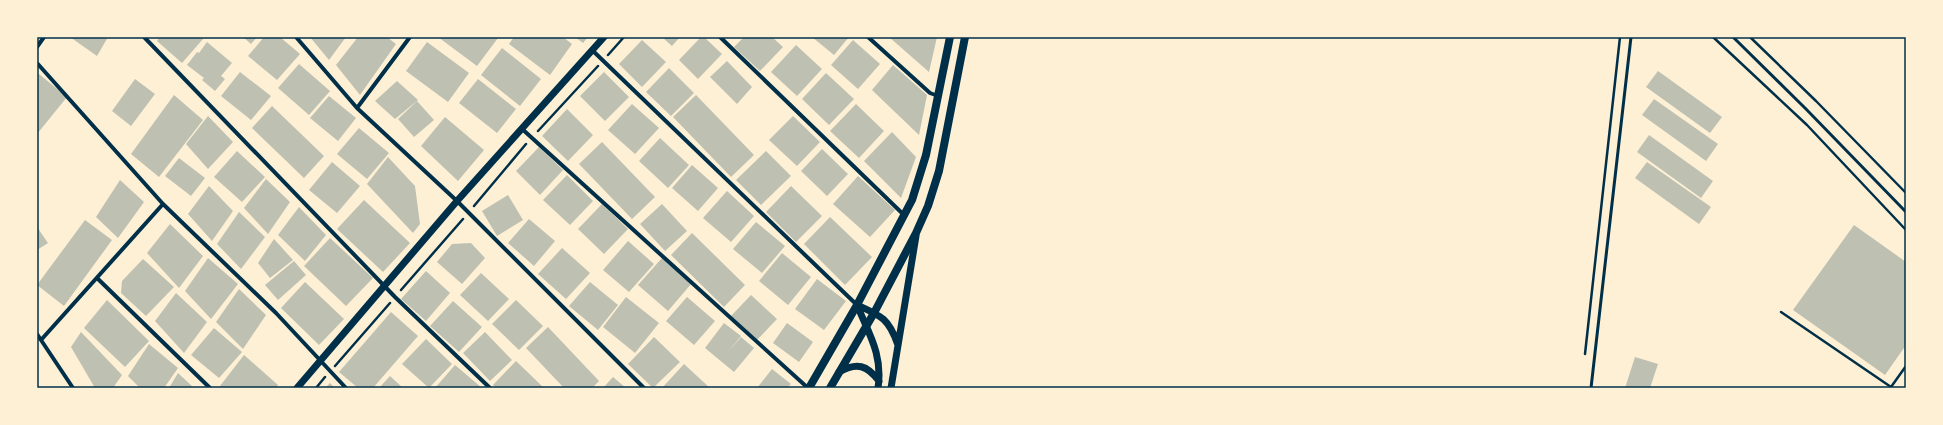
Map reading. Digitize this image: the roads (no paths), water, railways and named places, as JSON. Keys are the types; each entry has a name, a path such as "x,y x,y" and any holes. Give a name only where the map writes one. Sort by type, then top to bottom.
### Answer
{"main road":[{"path":"808,388 857,305 905,216 919,180 926,155 950,37"},
{"path":"830,388 874,313 916,233 928,206 940,171 965,37"}],"street":[{"path":"37,47 44,37"},
{"path":"144,37 385,285 490,388"},
{"path":"296,37 358,108 457,201 644,388"},
{"path":"358,108 410,37"},
{"path":"297,388 457,201 604,37"},
{"path":"720,37 905,216"},
{"path":"868,37 930,93 938,96"},
{"path":"592,50 857,305 883,318 892,328 899,347"},
{"path":"37,63 163,204 276,313 319,361 346,388"},
{"path":"521,128 808,388"},
{"path":"41,340 163,204"},
{"path":"891,388 899,347 916,233"},
{"path":"97,278 210,388"},
{"path":"857,305 878,354 881,373 879,385"},
{"path":"37,334 73,388"},
{"path":"839,372 849,366 860,367 873,373 879,385"}],"lane":[{"path":"1591,388 1631,37"},
{"path":"1733,37 1806,109 1906,212"}]}
